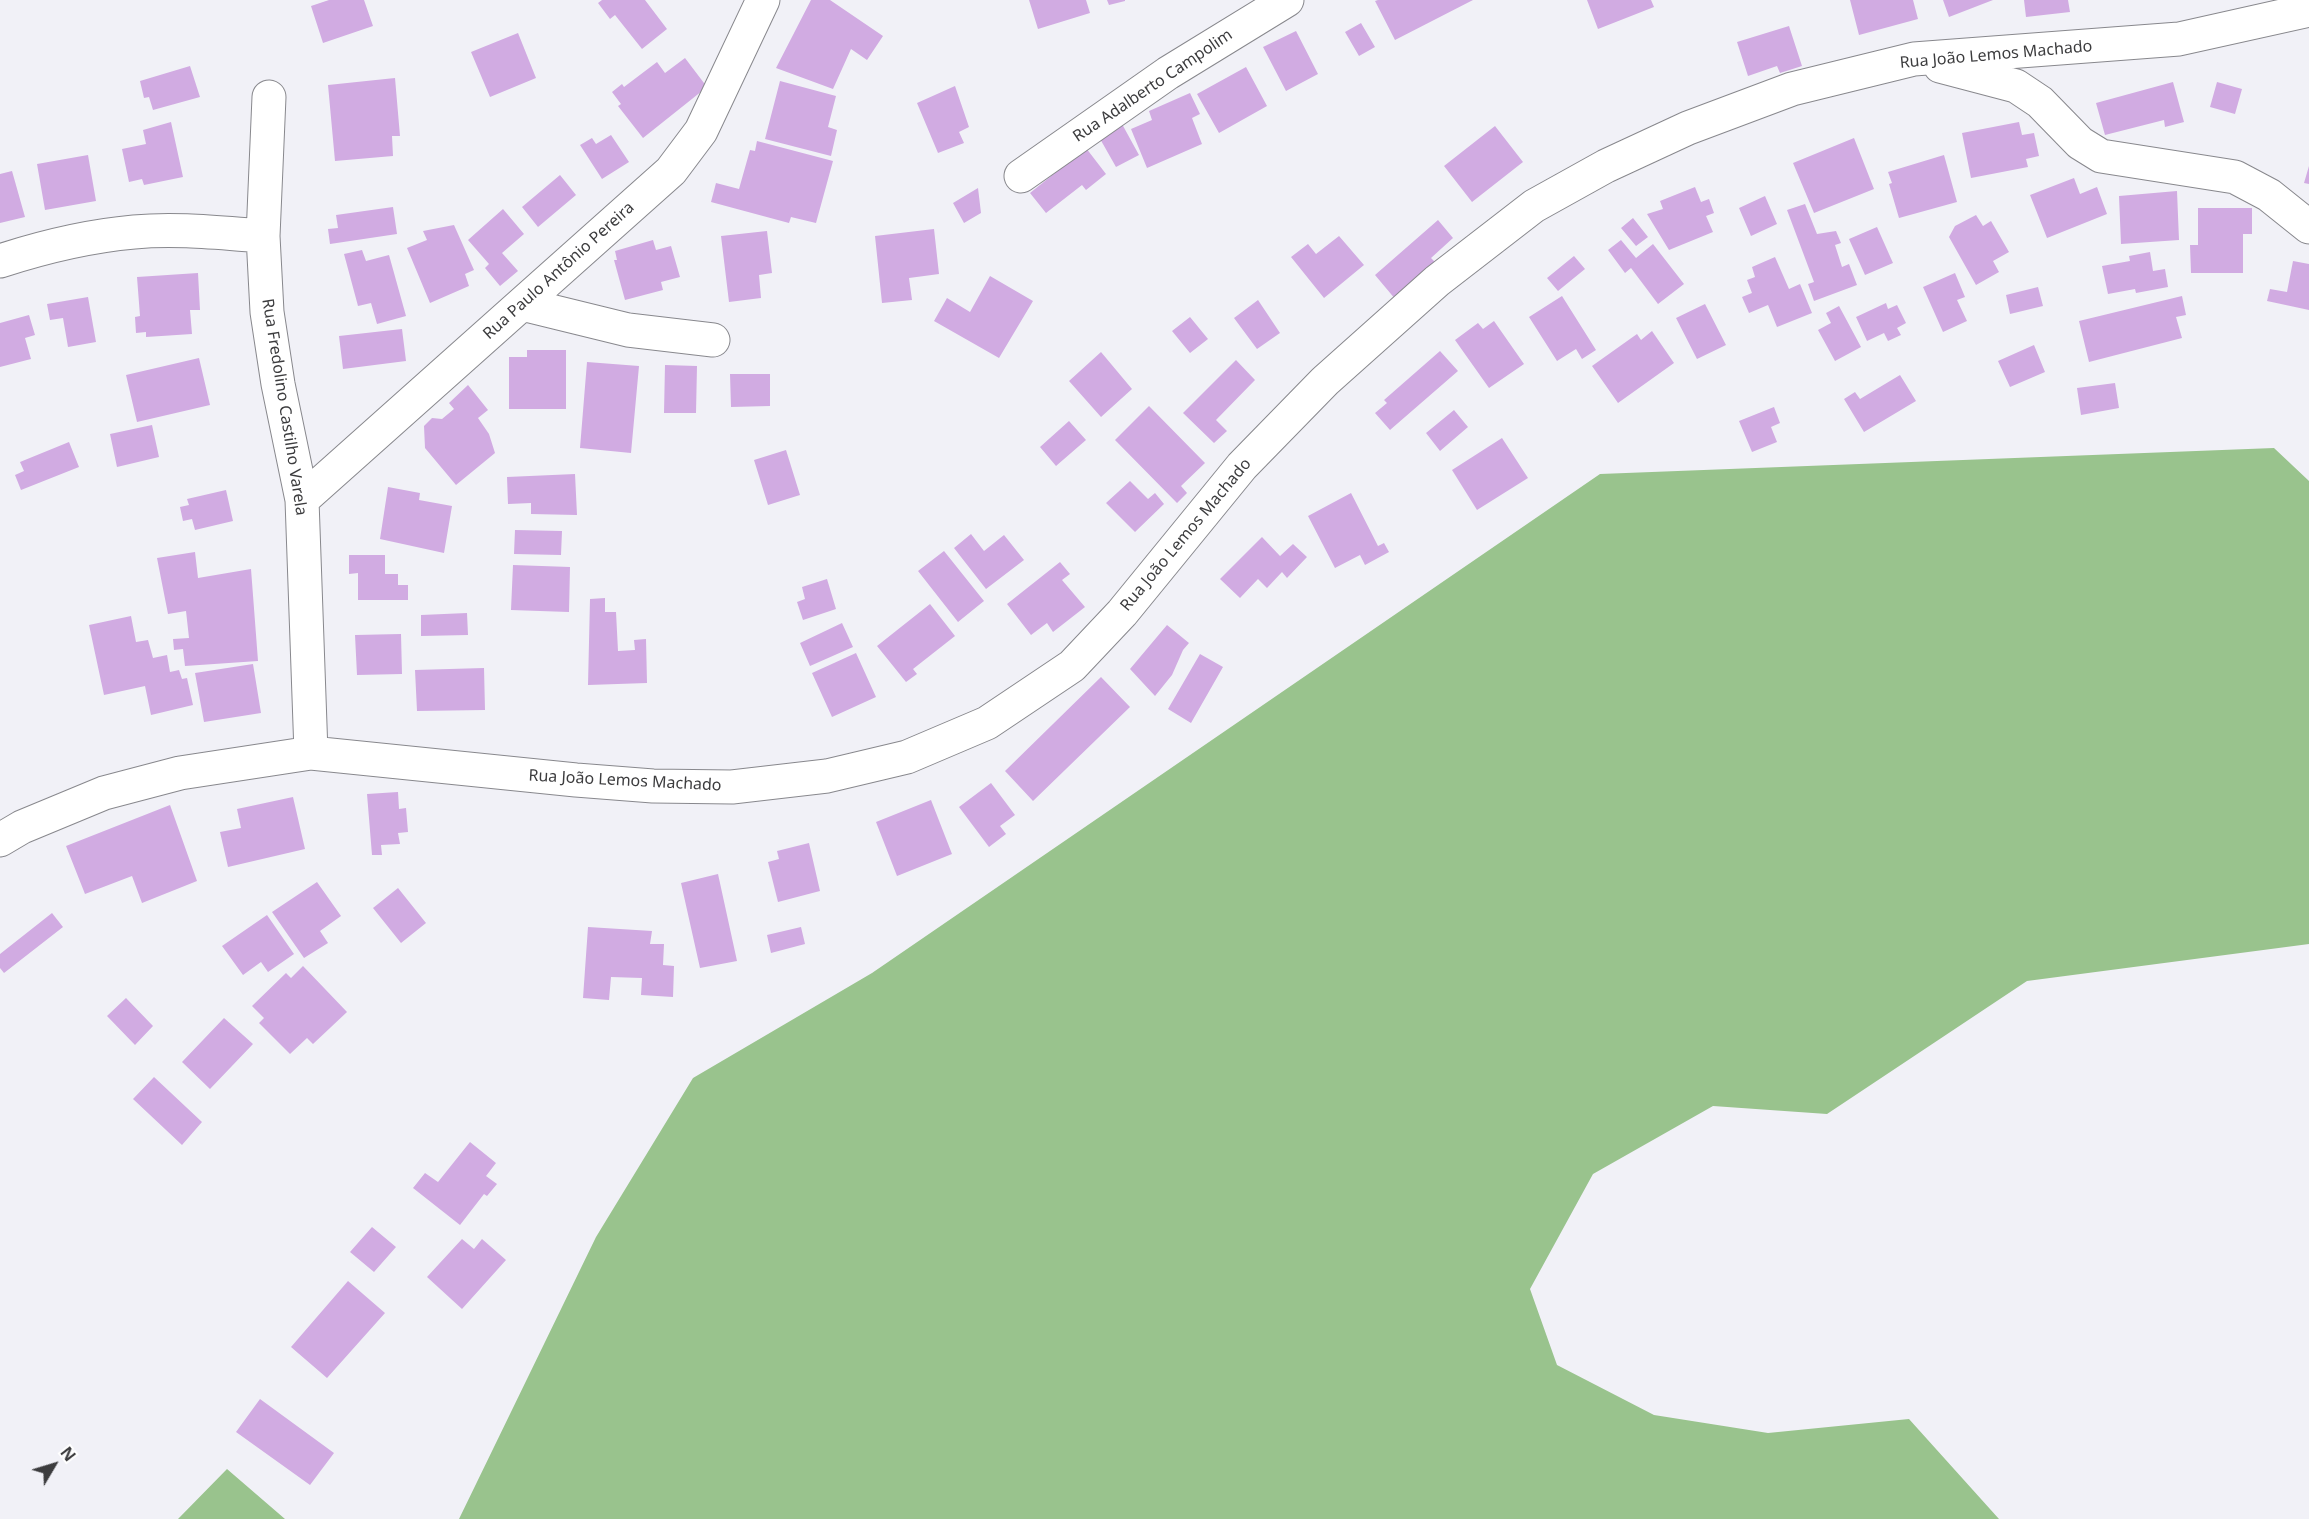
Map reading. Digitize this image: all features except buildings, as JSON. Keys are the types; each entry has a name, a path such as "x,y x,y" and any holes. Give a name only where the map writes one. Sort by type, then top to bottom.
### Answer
{"street":[{"name":"Rua Paulo Antônio Pereira","path":"302,500 671,171 701,131 763,0"},
{"name":"Rua Adalberto Campolim","path":"1021,176 1168,73 1287,0"},
{"name":"Rua João Lemos Machado","path":"0,840 22,827 104,793 180,773 311,753 576,780 653,786 732,787 827,776 907,757 987,723 1072,666 1122,613 1242,466 1324,381 1437,281 1534,206 1606,166 1688,128 1792,89 1914,59 2180,39 2309,10"},
{"path":"1914,59 2016,86 2040,102 2080,143 2101,156 2235,177 2269,195 2309,227"},
{"name":"Rua Fredolino Castilho Varela","path":"269,97 263,236 267,312 278,384 302,500 311,753"},
{"path":"0,261 79,240 134,232 191,231 263,236"},
{"path":"522,304 628,330 713,340"}],"green space":[{"path":"2274,448 2309,481 2309,944 2027,981 1827,1114 1713,1106 1593,1174 1530,1289 1557,1365 1654,1415 1768,1433 1909,1419 1999,1519 459,1519 596,1237 693,1078 872,973 1600,474"},
{"path":"227,1469 285,1519 178,1519"}]}
